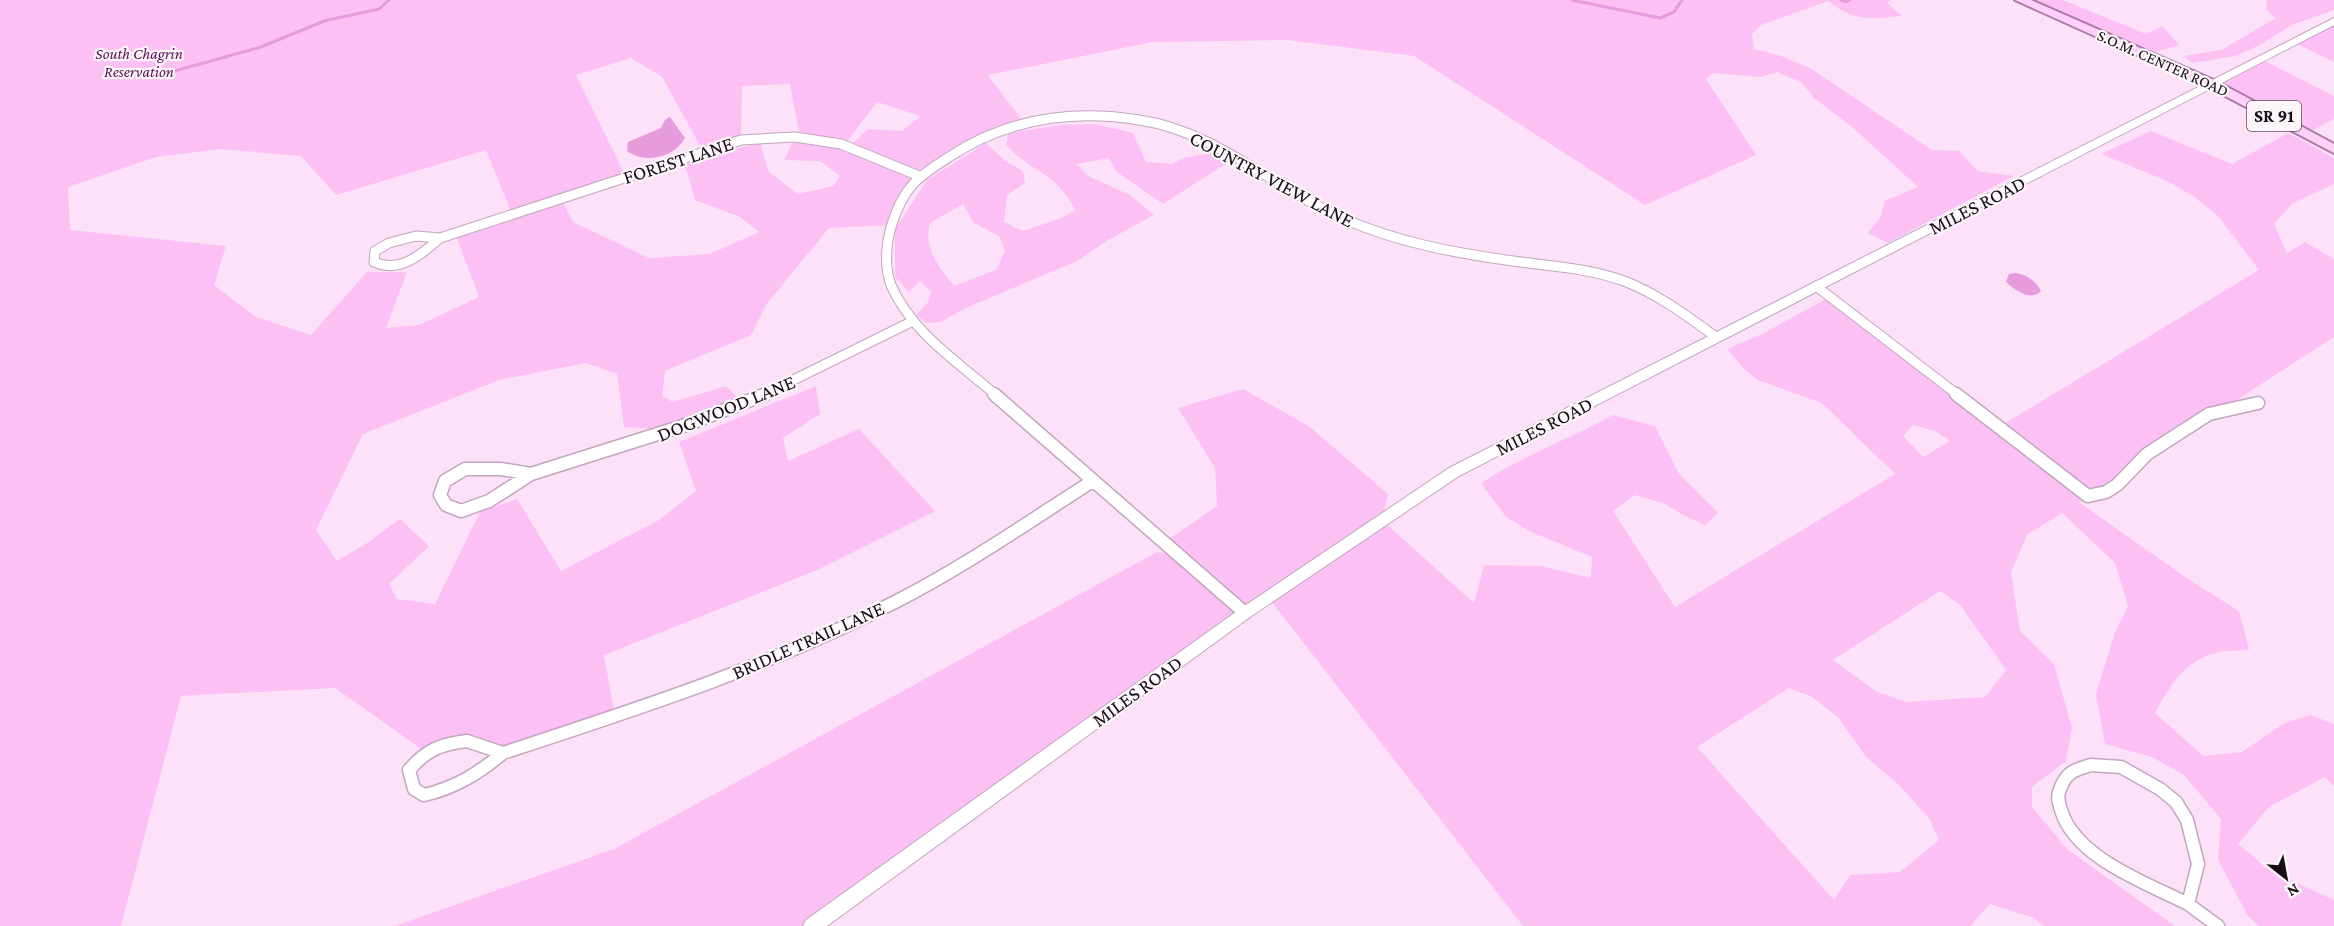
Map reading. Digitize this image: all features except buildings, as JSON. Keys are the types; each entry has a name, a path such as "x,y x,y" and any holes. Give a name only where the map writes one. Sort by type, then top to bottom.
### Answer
{"main road":[{"name":"S.O.M. CENTER ROAD","path":"2021,0 2212,84 2334,149"},
{"name":"MILES ROAD","path":"812,926 1245,613 1454,472 2334,21"}],"street":[{"name":"COUNTRY VIEW LANE","path":"1245,613 1091,482 913,321 890,282 885,255 891,225 903,200 919,176 972,142 1002,129 1034,121 1099,116 1164,125 1196,136 1230,154 1302,199 1365,228 1408,242 1468,255 1607,275 1644,289 1716,337"},
{"name":"FOREST LANE","path":"440,238 423,254 398,265 381,267 374,262 375,251 390,243 417,236 440,238 741,140 795,137 841,144 919,176"},
{"path":"1816,286 2088,496 2106,492 2117,485 2147,454 2209,414 2258,403"},
{"name":"DOGWOOD LANE","path":"531,474 501,469 465,469 445,481 440,495 446,506 461,511 489,501 531,474 633,445 779,388 913,321"},
{"name":"BRIDLE TRAIL LANE","path":"503,753 467,741 445,743 424,751 409,770 414,789 424,795 444,792 473,778 503,753 679,696 758,665 842,627 976,557 1091,482"},
{"path":"2188,904 2198,864 2187,820 2176,802 2160,789 2121,767 2091,765 2071,770 2062,782 2057,798 2063,818 2075,836 2091,851 2115,867 2188,904 2218,926"}],"green space":[{"name":"South Chagrin Reservation","path":"0,0 1891,0 1887,3 1902,16 1863,18 1846,13 1828,1 1761,25 1752,34 1754,49 1781,56 1810,68 1932,150 1959,151 1978,171 2014,176 1888,243 1868,233 1880,218 1885,201 1918,187 1852,127 1814,98 1801,82 1777,72 1761,77 1713,73 1706,79 1756,155 1645,205 1414,56 1288,40 1153,42 988,75 1024,123 1002,129 919,176 891,225 829,228 766,305 751,335 665,371 662,396 673,402 726,386 739,399 703,417 658,429 624,427 617,374 586,363 499,380 363,434 316,530 337,561 400,519 429,546 389,584 397,599 435,604 480,512 517,499 561,571 659,520 696,491 679,442 816,386 820,414 783,438 788,461 859,429 935,511 817,570 604,655 615,716 503,753 467,741 424,751 335,688 181,696 121,926 0,926","holes":["631,58 662,77 703,151 741,140 742,86 790,84 799,131 846,143 877,102 920,116 902,131 868,129 849,147 795,137 784,160 820,161 840,176 833,186 798,194 769,172 760,143 684,161 695,200 740,217 759,232 710,254 649,258 573,222 561,199 626,177 576,75","220,149 301,156 336,195 486,150 512,214 455,233 479,297 419,325 386,328 407,272 367,272 311,335 256,317 214,285 226,246 70,230 68,187 156,157"]},
{"path":"2035,0 2063,0 2146,34 2163,26 2179,45 2156,52"},
{"path":"2267,0 2334,0 2334,10 2292,25 2258,46 2235,56 2192,63 2184,56 2221,50 2276,18 2266,10"},
{"path":"2334,21 2334,62 2293,42"},
{"path":"2261,59 2334,96 2334,119 2306,134 2212,84"},
{"path":"1095,124 1133,133 1146,162 1172,164 1183,158 1211,153 1227,163 1163,204 1117,172 1109,158 1077,164 1088,176 1130,195 1154,215 1108,240 1077,261 966,308 940,322 926,323 916,315 928,302 931,292 920,281 909,292 895,277 895,229 927,180 986,143 1004,160 1023,171 1025,183 1007,195 1004,222 1023,231 1061,218 1076,210 1065,194 1052,180 1022,160 1006,145 1008,133 1061,125","holes":["963,204 974,223 999,236 1005,251 996,270 954,286 931,250 928,233 930,223"]},
{"path":"2151,131 2232,164 2288,133 2334,158 2334,184 2293,203 2274,224 2287,253 2305,242 2334,259 2334,337 2079,502 2185,577 2239,611 2249,650 2220,652 2195,662 2172,684 2155,713 2203,756 2242,752 2283,724 2310,715 2334,724 2334,786 2325,777 2269,807 2238,844 2272,872 2334,900 2334,926 2259,926 2248,916 2218,860 2221,819 2184,775 2152,757 2105,744 2096,694 2114,635 2128,606 2115,563 2062,513 2027,535 2011,572 2020,631 2054,664 2072,728 2066,761 2032,787 2032,807 2068,850 2175,926 2044,926 2034,918 1990,904 1970,926 1523,926 1268,597 812,926 395,926 614,849 1157,552 1176,555 1163,543 1217,506 1215,468 1178,408 1243,389 1310,427 1388,494 1382,520 1474,603 1484,565 1541,566 1591,578 1592,557 1529,531 1506,517 1481,483 1513,464 1613,415 1655,426 1679,474 1718,513 1705,525 1665,504 1635,495 1613,511 1675,607 1895,474 1822,403 1758,380 1744,369 1727,349 1762,334 1830,297 1999,427 2259,270 2218,216 2193,196 2167,181 2101,154","holes":["1913,425 1935,431 1950,441 1923,457 1903,436","1940,591 1960,605 2006,670 1985,697 1907,702 1877,692 1833,660","1789,688 1812,697 1838,717 1866,757 1898,784 1929,818 1939,840 1900,872 1850,875 1834,900 1697,747"]}],"shaded area":[{"path":"670,117 685,138 674,150 659,157 650,158 627,151 628,142 661,128 665,120"},
{"path":"2016,273 2031,279 2041,291 2033,295 2023,294 2006,282 2009,274"}],"waterway":[{"path":"153,77 261,47 324,21 379,9 389,0"},
{"path":"1572,0 1660,18 1674,12 1682,0"},
{"path":"1841,0 1846,2 1850,0"}]}
